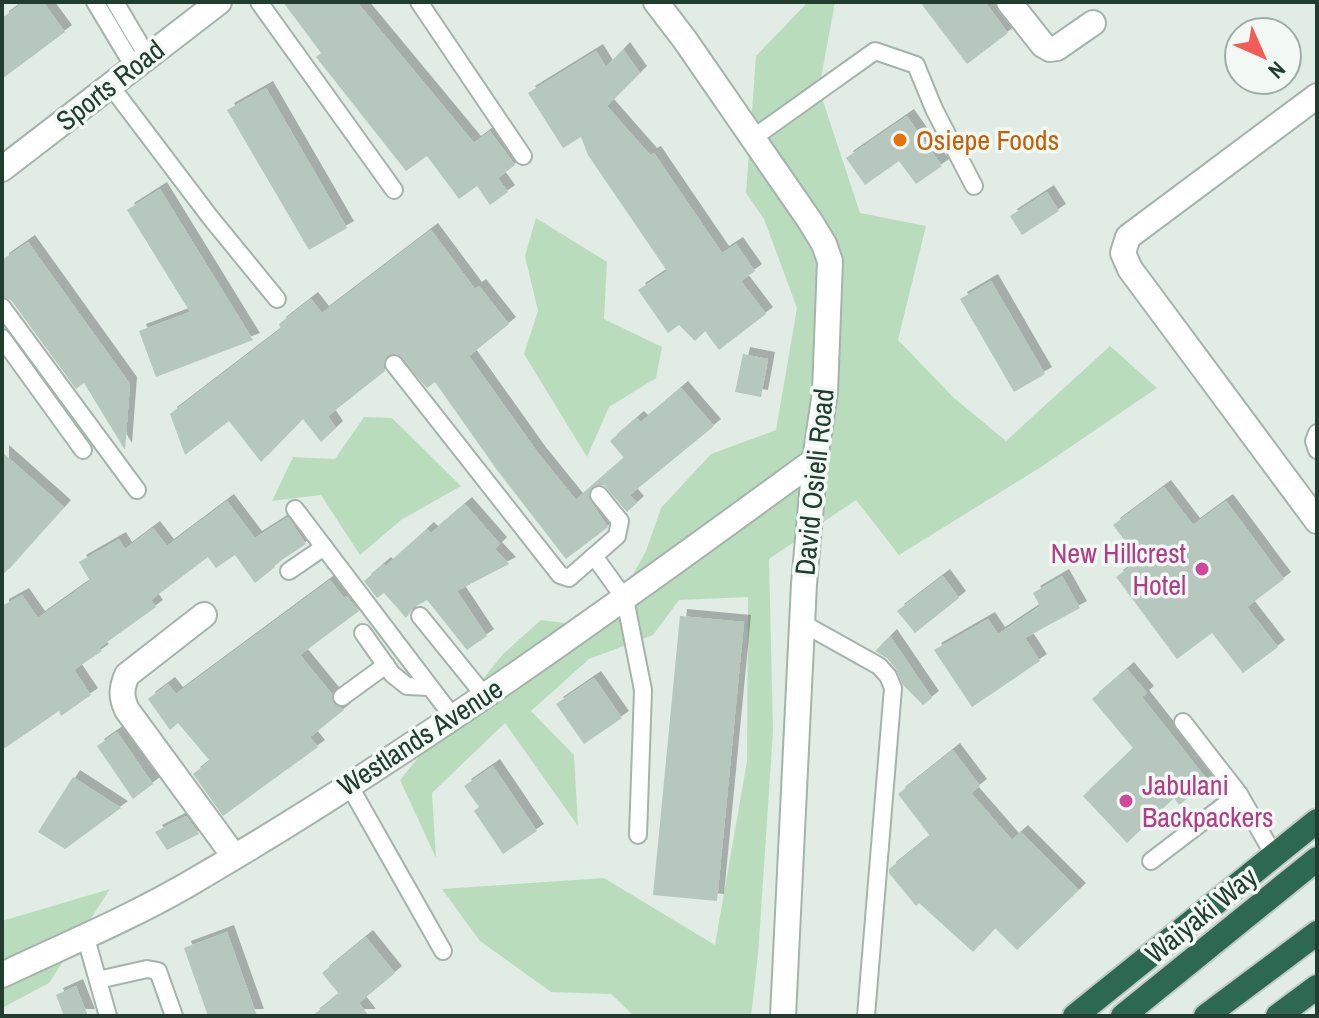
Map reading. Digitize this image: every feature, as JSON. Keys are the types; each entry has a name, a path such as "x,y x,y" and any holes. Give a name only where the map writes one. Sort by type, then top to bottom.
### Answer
{"highway":[{"path":"1075,1016 1317,821"},
{"name":"Waiyaki Way","path":"1123,1016 1317,859"},
{"path":"1206,1016 1317,933"},
{"path":"1278,1016 1317,987"}],"street":[{"name":"Sports Road","path":"2,169 219,2"},
{"name":"David Osieli Road","path":"656,2 810,221 830,261 825,392 815,460 802,623 783,1016"},
{"path":"1009,2 1043,45 1050,49 1057,48 1093,23"},
{"path":"1317,96 1128,237 1123,253 1130,269 1317,521"},
{"name":"Westlands Avenue","path":"2,975 185,886 349,785 625,599 815,460"},
{"path":"204,615 127,675 122,699 234,856"}],"lane":[{"path":"95,2 140,61"},
{"path":"115,2 140,61"},
{"path":"259,2 394,190"},
{"path":"419,2 523,156"},
{"path":"753,138 875,51 916,65 934,109 974,186"},
{"path":"110,85 277,299"},
{"path":"2,307 137,490"},
{"path":"2,338 83,450"},
{"path":"394,364 560,575 569,578 617,536 620,521 599,495"},
{"path":"1317,433 1314,441 1317,450"},
{"path":"295,509 453,717"},
{"path":"289,571 324,547"},
{"path":"594,556 625,599 643,690 638,835"},
{"path":"420,616 484,695"},
{"path":"802,623 879,666 893,688 866,1016"},
{"path":"363,633 386,665 407,686 430,687"},
{"path":"342,697 386,665"},
{"path":"1183,722 1239,794 1275,857"},
{"path":"349,785 443,951"},
{"path":"1151,861 1239,794"},
{"path":"85,935 108,1016"},
{"path":"98,980 147,969 158,971 174,1016"}],"green space":[{"path":"808,2 835,2 819,89 860,213 926,226 898,340 954,398 1006,441 1110,346 1157,388 1041,467 899,555 856,500 769,559 773,731 751,1016 634,1016 611,994 551,992 480,941 442,889 604,878 715,945 747,761 748,597 679,600 653,635 589,659 531,711 574,755 578,826 505,723 432,793 436,858 400,780 504,653 541,620 604,628 646,551 661,508 711,454 776,430 797,308 764,219 746,193 756,56"},
{"path":"536,218 607,262 604,319 662,347 656,378 609,407 587,457 524,354 538,311 525,256"},
{"path":"364,417 392,418 461,486 401,520 360,555 321,495 272,501 293,457 335,459"},
{"path":"110,889 49,983 2,1008 2,921"}],"building":[{"path":"24,2 43,2 65,32 2,79 2,18"},
{"path":"283,2 357,2 474,143 490,131 515,165 498,178 508,192 490,205 477,186 459,199 427,156 406,171 316,57 321,53"},
{"path":"920,2 985,2 1008,33 967,64"},
{"path":"623,49 640,73 607,106 650,155 654,153 722,253 736,244 755,271 741,281 766,314 719,350 705,331 695,341 679,325 668,333 638,290 667,271 588,155 581,137 563,148 528,93 596,51 606,67"},
{"path":"266,88 347,228 309,250 227,110"},
{"path":"907,116 942,166 916,184 899,161 865,185 846,158"},
{"path":"160,189 253,340 156,377 139,331 190,312 127,210"},
{"path":"1047,192 1059,211 1022,235 1010,216"},
{"path":"431,230 475,289 479,286 509,324 469,356 538,453 576,500 624,458 610,441 637,418 641,422 681,388 714,426 630,495 637,503 627,512 604,485 592,487 588,497 608,527 566,559 497,470 435,382 427,388 397,354 387,356 383,365 385,371 328,416 336,428 321,442 303,419 261,462 229,421 185,455 170,414 281,329 279,324 311,299 322,313"},
{"path":"28,242 130,384 125,450 84,383 76,389 11,300 2,296 2,260"},
{"path":"991,281 1045,374 1014,392 960,299"},
{"path":"743,354 768,359 761,397 735,392"},
{"path":"2,452 64,507 2,576"},
{"name":"New Hillcrest Hotel","path":"1164,487 1193,525 1226,501 1284,579 1247,607 1278,647 1243,673 1212,633 1177,659 1116,577 1139,560 1113,525"},
{"path":"227,501 255,538 288,517 306,544 274,565 255,583 235,555 216,568 208,557 151,600 156,607 74,670 91,695 61,716 59,711 2,750 2,606 22,595 38,618 90,581 79,562 119,539 125,549 153,528 167,546"},
{"path":"465,504 500,544 495,549 509,564 457,591 487,636 467,650 427,600 413,608 406,618 384,593 377,598 364,581 384,564 386,566 427,529 431,533"},
{"path":"943,576 959,598 915,633 897,611"},
{"path":"1062,576 1080,608 1025,638 1040,661 972,707 934,650 988,619 998,634 1040,606 1033,593"},
{"path":"330,580 359,611 300,655 332,694 334,704 344,710 310,737 318,747 223,816 193,774 210,761 178,723 170,730 148,699 168,684 176,694"},
{"path":"680,616 744,622 717,901 653,895"},
{"path":"890,636 932,698 923,705 903,685 887,658 875,651"},
{"path":"1127,669 1147,693 1142,697 1209,782 1179,805 1174,798 1127,843 1083,796 1133,748 1092,699"},
{"path":"594,678 622,718 584,744 556,704"},
{"path":"117,732 153,784 133,799 97,746"},
{"path":"953,750 980,786 971,793 1012,840 1021,832 1079,890 1017,950 995,928 973,952 919,903 916,906 889,873 889,869 930,836 898,794"},
{"path":"493,766 537,831 503,854 474,811 479,807 464,786"},
{"path":"73,777 121,808 65,849 38,832"},
{"path":"186,816 199,834 167,850 155,832"},
{"path":"227,932 257,1016 208,1016 184,948"},
{"path":"366,937 395,973 359,1003 369,1016 312,1016 339,994 322,973"},
{"path":"76,986 88,1016 64,1016 56,995"}],"place":[{"name":"Osiepe Foods","path":"900,140"},
{"name":"New Hillcrest Hotel","path":"1202,569"},
{"name":"Jabulani Backpackers","path":"1126,801"}]}
